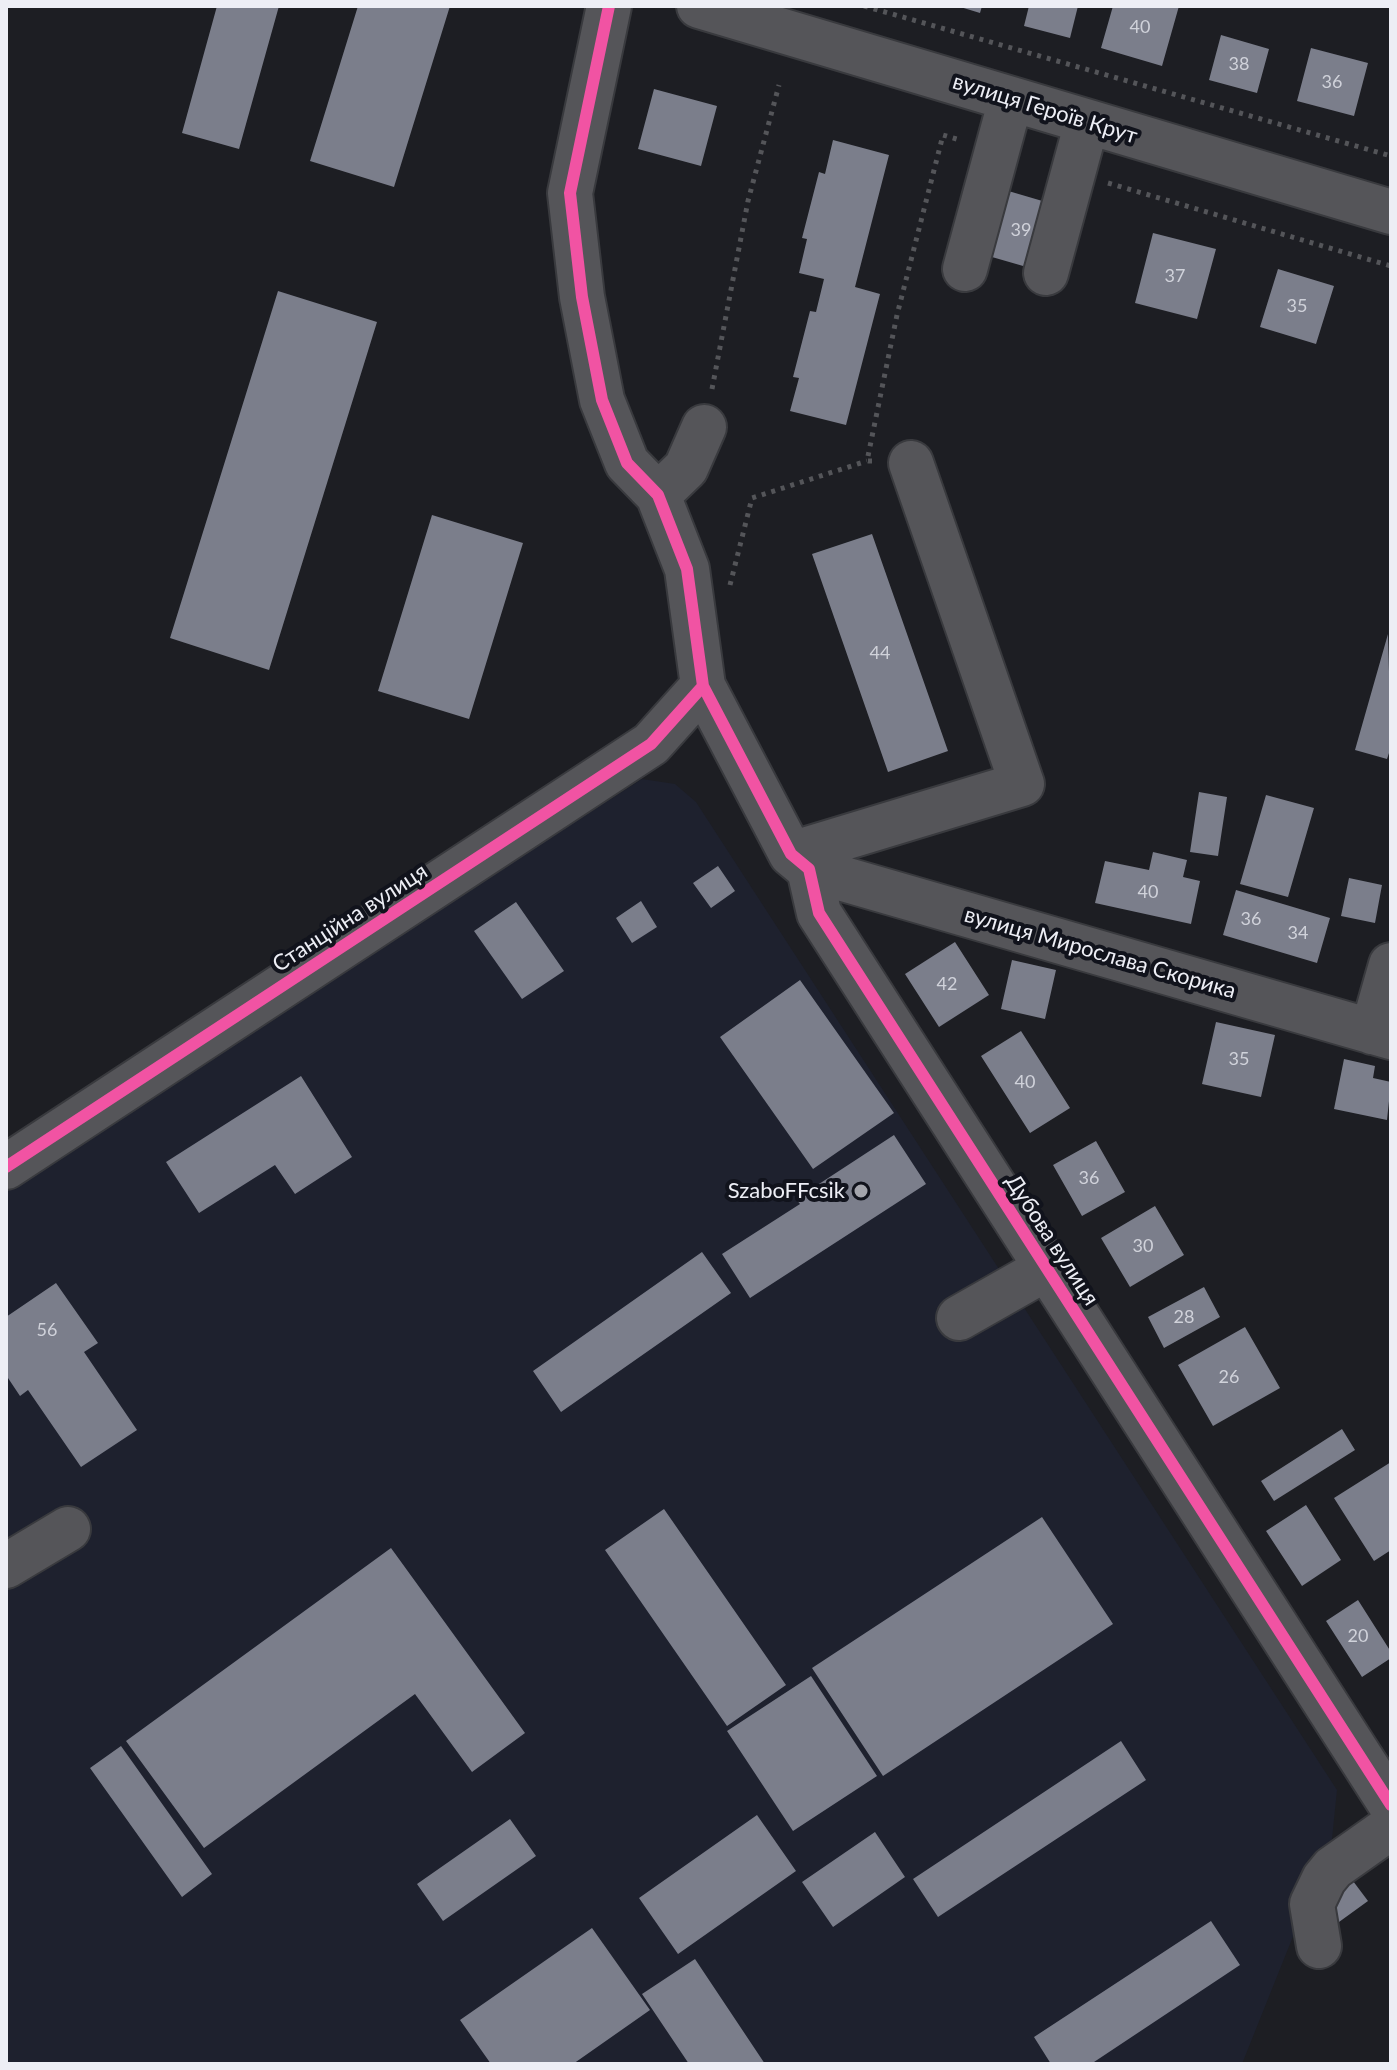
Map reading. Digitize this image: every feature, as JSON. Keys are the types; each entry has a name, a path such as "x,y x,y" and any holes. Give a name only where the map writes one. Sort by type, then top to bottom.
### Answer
{"street":[{"path":"609,6 570,193 582,297 602,400 627,463 658,495 686,468 704,427"},
{"name":"вулиця Героїв Крут","path":"699,6 1391,212"},
{"path":"965,269 1011,99"},
{"path":"1046,273 1087,122"},
{"path":"800,862 1022,784 911,463"},
{"name":"Дубова вулиця","path":"658,495 687,569 703,686 800,862 819,913 1391,1805"},
{"name":"Станційна вулиця","path":"6,1167 651,744 703,686"},
{"name":"вулиця Мирослава Скорика","path":"800,862 1382,1035"},
{"path":"1382,1035 1391,965"},
{"path":"959,1318 1047,1268"},
{"path":"6,1566 68,1529"},
{"path":"1319,1946 1312,1904 1324,1879 1333,1868 1391,1827"}],"path":[{"path":"864,6 1391,156"},
{"path":"704,427 748,201 779,85"},
{"path":"726,600 752,498 867,461"}],"shaded area":[{"path":"642,779 675,784 696,802 1337,1790 1332,1839 1242,2064 6,2064 6,1185"}],"building":[{"path":"217,6 279,6 239,149 182,133"},
{"path":"358,6 450,6 394,187 310,161"},
{"path":"957,6 982,6 980,13"},
{"path":"1029,6 1078,6 1070,38 1024,26"},
{"path":"1113,6 1179,6 1162,66 1101,48"},
{"path":"1221,35 1269,49 1257,93 1209,80"},
{"path":"1311,48 1368,63 1354,116 1297,101"},
{"path":"654,89 717,106 701,166 638,149"},
{"path":"833,140 889,155 855,287 880,294 846,425 790,411 799,378 793,377 810,311 816,312 824,279 799,273 807,239 802,238 819,172 825,174"},
{"path":"1005,190 1056,205 1037,270 985,255"},
{"path":"1153,233 1216,249 1197,319 1135,303"},
{"path":"1278,269 1334,286 1316,344 1260,327"},
{"path":"278,291 377,322 269,670 170,638"},
{"path":"432,515 523,543 469,719 378,691"},
{"path":"872,534 948,751 888,772 812,554"},
{"path":"1388,634 1391,747 1387,759 1355,750"},
{"path":"1199,792 1227,797 1218,856 1190,852"},
{"path":"1266,795 1314,808 1288,897 1240,884"},
{"path":"1153,852 1187,860 1183,877 1200,881 1191,924 1095,903 1105,861 1149,870"},
{"path":"718,866 735,891 711,908 693,883"},
{"path":"1349,878 1382,885 1375,923 1341,916"},
{"path":"1236,890 1330,918 1317,963 1223,935"},
{"path":"641,901 657,927 632,943 616,918"},
{"path":"516,902 564,971 522,999 474,931"},
{"path":"955,942 989,995 939,1027 905,974"},
{"path":"1012,960 1056,970 1045,1019 1001,1009"},
{"path":"800,980 894,1113 813,1169 720,1037"},
{"path":"1216,1022 1275,1035 1261,1097 1202,1084"},
{"path":"1021,1031 1070,1108 1030,1133 981,1056"},
{"path":"1344,1059 1375,1066 1373,1078 1391,1082 1387,1120 1334,1109"},
{"path":"301,1076 352,1157 295,1194 275,1165 199,1213 166,1162"},
{"path":"894,1135 926,1184 750,1298 722,1254 800,1204 796,1199"},
{"path":"1096,1141 1125,1192 1082,1216 1053,1165"},
{"path":"1155,1206 1184,1255 1130,1287 1101,1238"},
{"path":"702,1252 731,1293 561,1412 533,1371"},
{"path":"56,1283 98,1343 84,1352 137,1430 81,1467 28,1390 20,1396 6,1375 6,1317"},
{"path":"1204,1287 1220,1317 1164,1348 1148,1317"},
{"path":"1245,1327 1280,1388 1213,1426 1178,1365"},
{"path":"1342,1429 1355,1450 1274,1501 1261,1481"},
{"path":"1391,1462 1391,1550 1374,1561 1334,1498"},
{"path":"1306,1505 1341,1560 1302,1586 1266,1531"},
{"path":"664,1509 786,1685 727,1726 605,1550"},
{"path":"1042,1517 1113,1624 883,1776 812,1668"},
{"path":"391,1548 525,1733 472,1772 415,1694 204,1848 126,1741"},
{"path":"1358,1600 1391,1652 1391,1658 1362,1677 1326,1621"},
{"path":"811,1676 877,1776 793,1831 727,1731"},
{"path":"1121,1741 1146,1780 938,1917 913,1879"},
{"path":"121,1746 212,1874 182,1897 90,1768"},
{"path":"757,1815 796,1871 678,1954 639,1898"},
{"path":"510,1819 536,1856 443,1921 417,1884"},
{"path":"875,1832 905,1877 833,1927 802,1882"},
{"path":"1350,1877 1368,1901 1339,1922 1321,1897"},
{"path":"1211,1921 1240,1965 1091,2064 1051,2064 1034,2037"},
{"path":"592,1928 650,2010 573,2064 491,2064 460,2020"},
{"path":"695,1959 765,2064 689,2064 642,1994"}],"cycle path":[{"path":"609,6 570,193 582,297 602,400 627,463 658,495 687,569 703,686 791,854 809,869 819,913 1391,1805"},
{"path":"6,1167 651,744 703,686"}],"place":[{"name":"SzaboFFcsik","path":"861,1191"}]}
